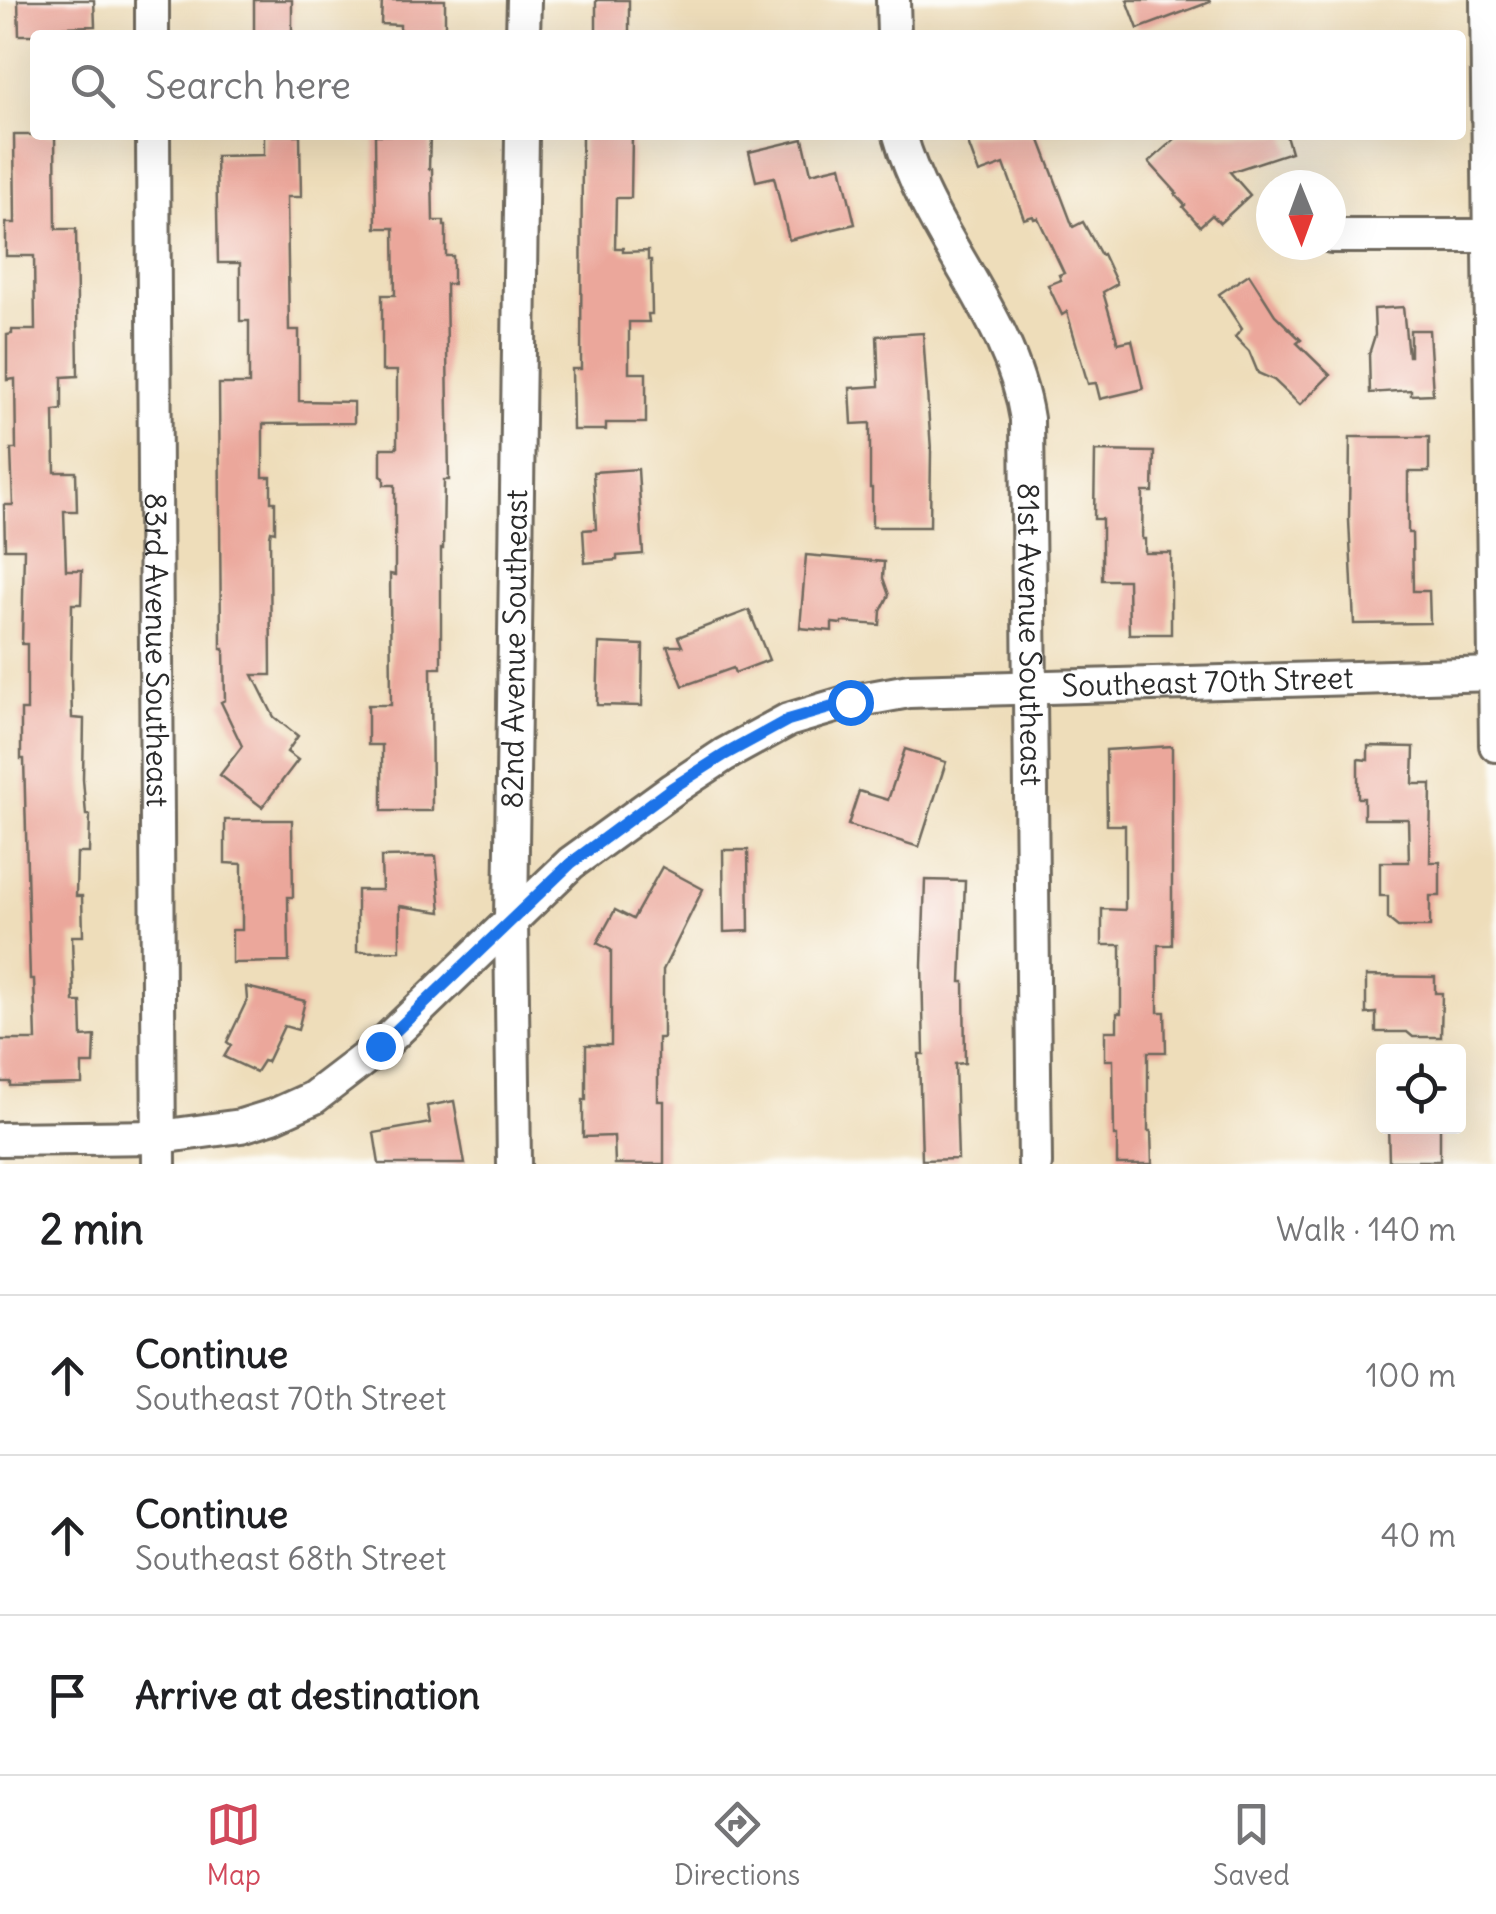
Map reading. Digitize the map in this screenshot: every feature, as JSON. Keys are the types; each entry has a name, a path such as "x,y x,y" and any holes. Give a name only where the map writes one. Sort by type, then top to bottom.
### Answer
{"street":[{"path":"152,0 152,30"},
{"path":"524,0 524,30"},
{"path":"893,0 894,30"},
{"path":"1487,0 1496,745"},
{"name":"83rd Avenue Southeast","path":"153,140 159,1151"},
{"name":"82nd Avenue Southeast","path":"514,1164 511,919 522,140"},
{"name":"81st Avenue Southeast","path":"901,140 920,191 1011,354 1028,420 1035,1164"},
{"path":"1346,236 1490,236"},
{"name":"Southeast 70th Street","path":"0,1139 159,1151 273,1116 313,1098 380,1046 571,863 672,788 788,720 909,690 1496,674"}],"building":[{"path":"18,0 94,0 95,26 30,30 30,35 19,35"},
{"path":"254,0 292,0 292,30 254,30"},
{"path":"382,0 445,0 445,30 400,30 400,25 381,24"},
{"path":"596,0 629,0 629,30 596,30"},
{"path":"1127,0 1209,0 1210,2 1138,29"},
{"path":"14,135 30,135 30,140 55,140 56,229 76,229 78,376 62,377 62,410 54,411 55,472 76,472 77,511 64,511 66,570 82,570 81,604 72,604 72,718 84,719 83,779 86,815 90,815 89,853 77,853 76,896 82,896 83,936 72,936 74,1002 81,1002 82,1037 95,1036 94,1064 82,1064 82,1084 10,1086 10,1082 0,1082 0,1040 36,1040 21,759 21,710 27,710 27,644 22,644 24,549 5,549 4,505 13,505 11,449 16,449 15,379 7,380 7,335 12,330 35,330 34,256 6,256 6,223 15,223"},
{"path":"264,140 300,140 301,197 287,197 289,330 299,330 299,401 354,402 354,423 263,424 263,477 271,477 271,502 275,502 275,532 271,531 270,536 271,675 253,675 274,717 298,736 287,752 298,760 262,807 220,775 242,746 221,702 225,700 221,649 219,384 249,384 249,321 240,321 240,263 218,263 216,156 264,155"},
{"path":"375,140 430,140 433,221 444,221 446,256 453,256 453,284 446,284 449,480 444,480 441,549 441,668 431,668 432,811 382,811 382,745 368,745 368,705 391,705 390,574 395,575 395,485 384,485 381,448 397,448 397,371 382,371 382,295 395,295 394,228 376,228"},
{"path":"582,140 632,140 631,198 616,198 615,248 623,248 623,252 648,251 651,260 652,314 648,314 649,322 629,322 629,373 646,373 646,423 606,423 606,430 573,430 572,369 581,369"},
{"path":"803,140 811,173 841,166 855,224 789,240 774,177 756,181 749,152"},
{"path":"967,140 1040,140 1073,227 1083,222 1117,284 1103,292 1118,343 1132,340 1143,389 1100,399 1096,383 1088,384 1067,312 1062,315 1048,285 1061,280 1059,275 1064,273 1038,218 1024,219 1004,164 979,173"},
{"path":"1173,140 1287,140 1291,152 1230,172 1250,195 1220,223 1212,215 1200,226 1149,162"},
{"path":"1249,274 1275,315 1301,340 1297,343 1330,375 1300,405 1274,380 1258,373 1249,351 1235,337 1242,329 1219,294"},
{"path":"1403,307 1408,356 1410,330 1429,330 1433,394 1411,395 1411,390 1370,393 1374,309"},
{"path":"923,333 931,450 930,527 872,527 870,423 852,424 850,388 879,386 877,336"},
{"path":"1350,437 1429,437 1429,472 1408,472 1408,533 1412,533 1413,591 1429,591 1430,623 1354,624"},
{"path":"1095,451 1154,452 1153,492 1143,492 1142,539 1145,553 1171,553 1171,634 1129,634 1128,580 1102,580 1102,519 1094,519"},
{"path":"638,469 643,554 585,563 583,530 596,529 593,472"},
{"path":"806,555 884,562 883,578 889,595 881,611 880,625 842,622 832,623 832,631 800,628"},
{"path":"749,610 769,660 683,686 667,646 682,646 678,637"},
{"path":"599,643 643,645 642,706 597,705"},
{"path":"1172,746 1172,945 1158,945 1158,1012 1165,1012 1166,1052 1148,1052 1152,1164 1117,1164 1113,1060 1105,1060 1105,1031 1117,1031 1117,1013 1121,1013 1121,945 1102,945 1102,909 1125,910 1125,825 1107,825 1106,750"},
{"path":"1368,746 1414,747 1413,784 1431,784 1430,862 1440,862 1440,896 1430,896 1430,927 1398,927 1388,919 1388,896 1380,896 1380,862 1409,862 1408,819 1364,819 1364,798 1358,798 1358,759 1368,760"},
{"path":"905,749 946,762 919,847 848,825 859,791 888,800"},
{"path":"225,820 292,820 289,962 232,963 232,930 242,930 242,864 225,863"},
{"path":"723,850 748,850 749,931 724,932"},
{"path":"436,856 441,912 400,906 400,951 357,952 357,890 382,890 381,857"},
{"path":"662,867 703,889 663,970 658,1101 664,1101 664,1164 615,1164 614,1136 583,1137 586,1045 611,1045 611,950 597,943 615,910 633,919"},
{"path":"925,880 965,881 961,982 965,1063 955,1064 958,1159 922,1160 919,1054 924,1054"},
{"path":"1366,976 1435,977 1435,993 1442,993 1441,1037 1376,1032 1376,1013 1366,1014"},
{"path":"246,987 305,1001 298,1030 284,1026 267,1062 263,1061 256,1072 224,1057 247,1000"},
{"path":"454,1101 465,1164 379,1164 374,1133 430,1123 427,1106"},
{"path":"1388,1134 1440,1134 1440,1161 1389,1161"}],"route":[{"path":"380,1046 571,863 672,788 788,720 850,702"}]}
